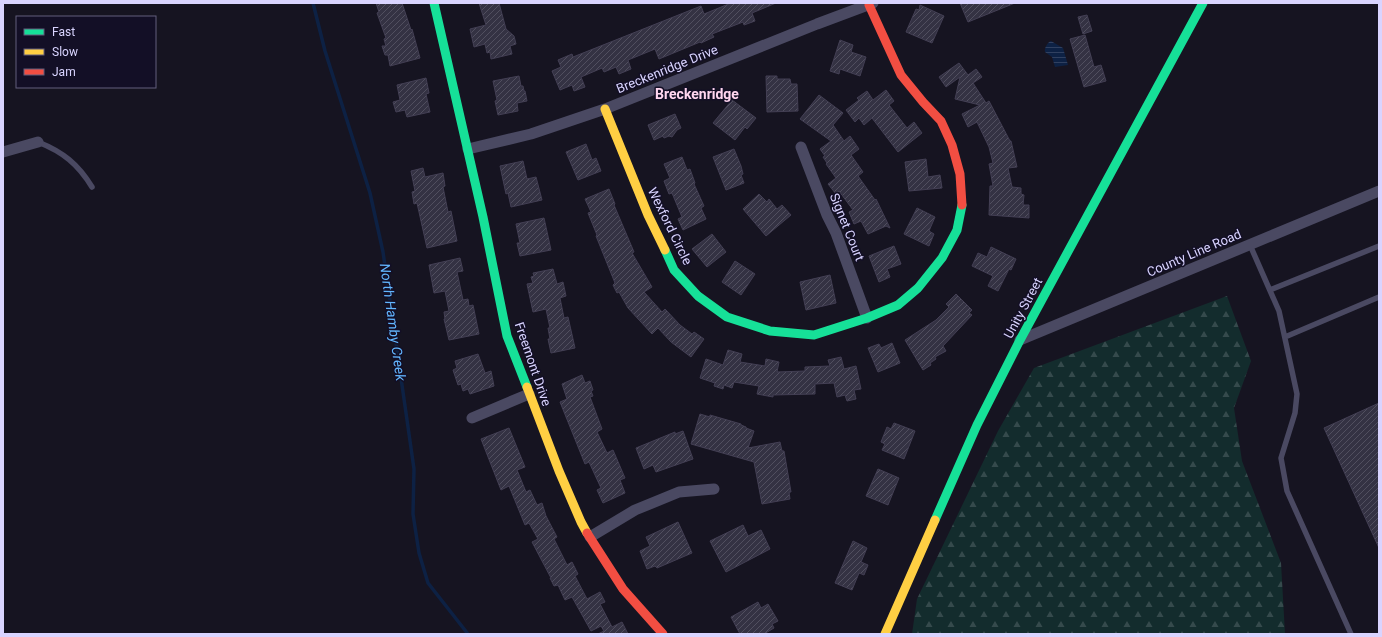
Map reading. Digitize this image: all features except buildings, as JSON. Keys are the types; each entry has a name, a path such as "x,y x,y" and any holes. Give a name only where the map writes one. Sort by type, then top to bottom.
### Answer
{"street":[{"name":"Freemont Drive","path":"434,3 483,217 507,336 559,471 581,522 623,589 663,634"},
{"name":"Unity Street","path":"886,634 977,425 1020,340 1203,3"},
{"name":"Breckenridge Drive","path":"468,149 531,134 604,109 871,4"},
{"name":"Wexford Circle","path":"604,109 648,215 674,270 698,296 728,317 770,331 814,335 868,318 898,305 918,288 942,258 957,230 962,204 960,174 952,145 941,121 923,102 902,74 871,4"},
{"path":"3,152 38,142"},
{"name":"Signet Court","path":"801,147 827,215 836,233 868,318"},
{"name":"County Line Road","path":"1020,340 1379,191"},
{"path":"472,418 529,394"},
{"path":"590,537 635,510 679,492 714,489"}],"lane":[{"path":"38,142 56,149 70,160 85,175 92,187"},
{"path":"1250,245 1279,311 1297,394 1295,413 1280,458 1287,491 1351,634"},
{"path":"1270,290 1379,246"},
{"path":"1285,337 1379,297"}],"green space":[{"path":"1227,296 1251,361 1234,408 1242,461 1281,563 1285,634 912,634 917,599 998,431 1034,368"}],"water":[{"path":"1051,41 1063,48 1068,65 1055,67 1052,57 1045,52 1046,45"}],"waterway":[{"name":"North Hamby Creek","path":"313,3 325,51 370,193 383,252 414,469 413,514 419,553 428,583 468,634"}],"traffic: fast":[{"path":"434,3 483,217 507,336 527,387"},
{"path":"935,520 977,425 1020,340 1203,3"},
{"path":"665,250 674,270 698,296 727,317 770,331 814,335 867,318 898,305 918,288 942,258 957,230 962,205"}],"traffic: slow":[{"path":"605,109 648,215 665,250"},
{"path":"527,387 559,471 587,533"},
{"path":"885,634 935,520"}],"traffic: jam":[{"path":"869,5 901,75 941,121 952,145 960,174 962,205"},
{"path":"587,533 623,589 663,634"}],"district":[{"name":"Breckenridge","path":"697,94"}]}
